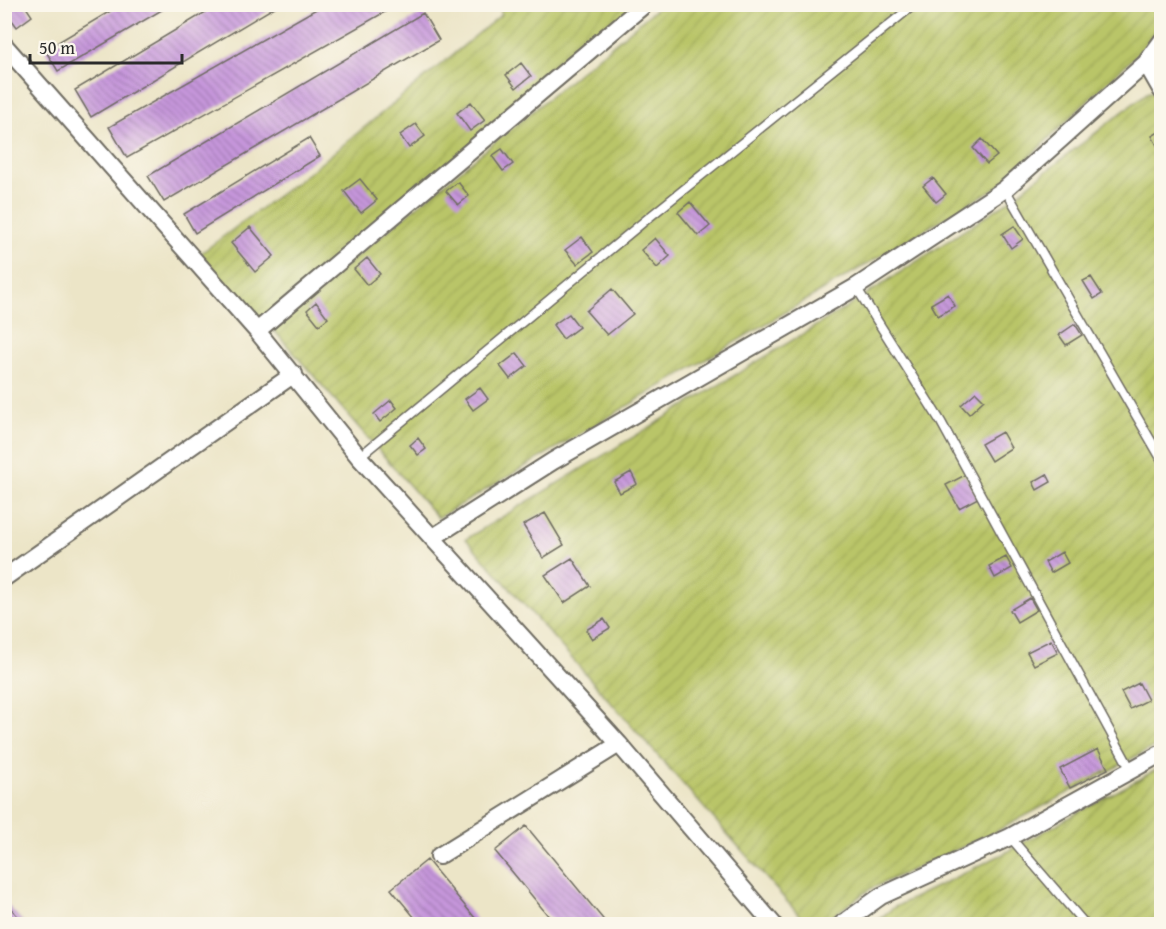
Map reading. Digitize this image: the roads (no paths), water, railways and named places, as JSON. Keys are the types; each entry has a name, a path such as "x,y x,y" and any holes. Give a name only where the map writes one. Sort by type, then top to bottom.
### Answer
{"street":[{"path":"257,331 645,4"},
{"path":"1161,41 1154,64 1161,91"},
{"path":"4,45 257,331 359,457 619,744 773,924"},
{"path":"432,538 553,461 856,287 1005,189 1154,64"},
{"path":"4,578 294,374"},
{"path":"439,856 619,744"},
{"path":"842,924 881,896 1010,837 1161,753"}],"lane":[{"path":"359,457 647,219 915,4"},
{"path":"1005,189 1161,460"},
{"path":"856,287 941,422 1131,770"},
{"path":"1010,837 1085,924"}]}
